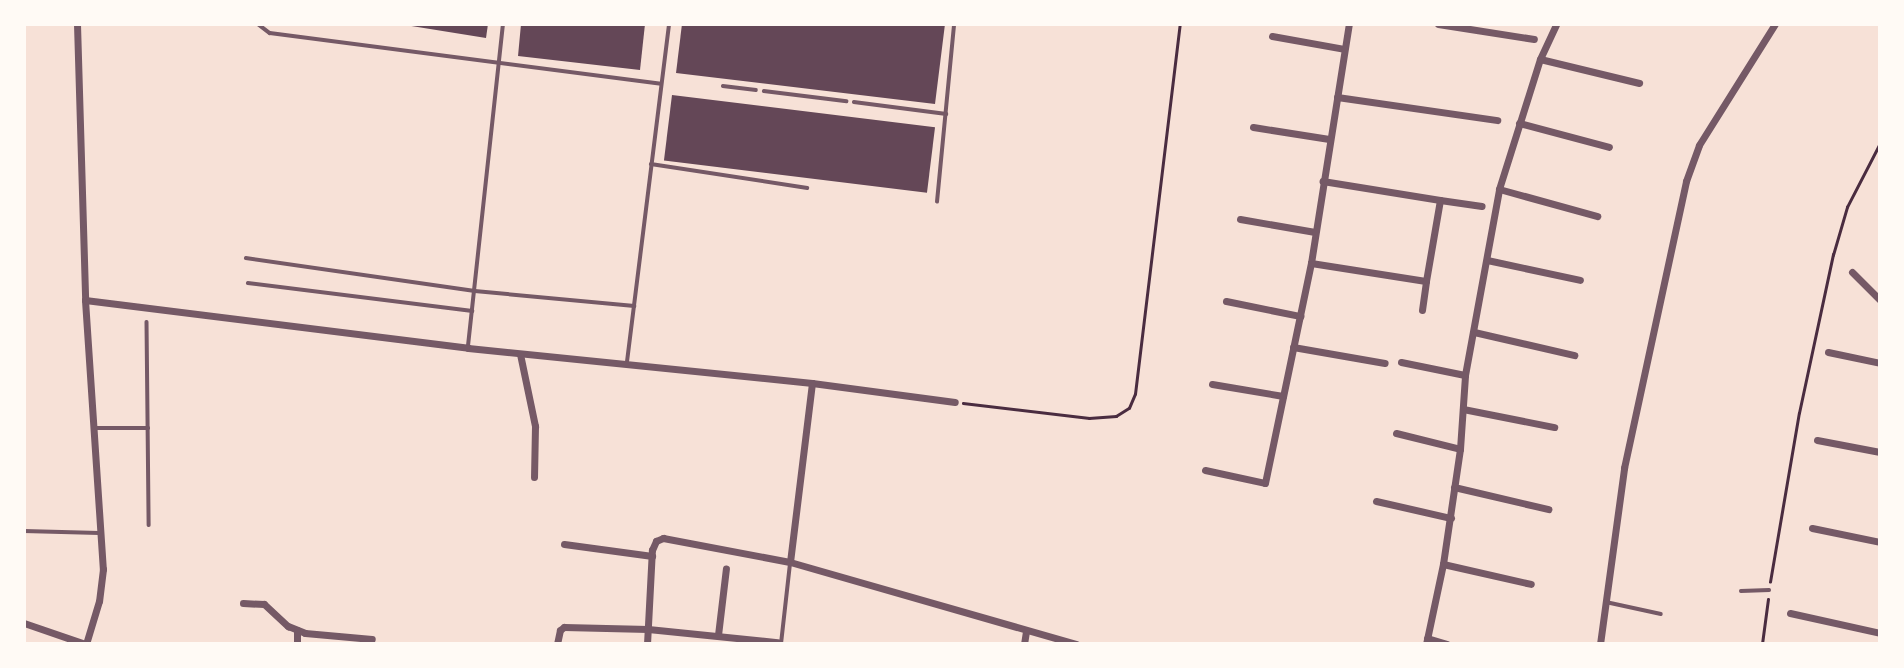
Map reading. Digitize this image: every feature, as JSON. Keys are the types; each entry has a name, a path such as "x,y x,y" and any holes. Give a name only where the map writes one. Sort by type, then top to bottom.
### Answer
{"street":[{"path":"24,622 85,643 103,585 85,300 77,24"},
{"path":"1205,470 1265,483 1311,263 1349,24"},
{"path":"1438,24 1534,39"},
{"path":"1447,643 1427,641 1451,518 1460,449 1465,375 1499,189 1540,59 1556,24"},
{"path":"1600,643 1624,468 1686,181 1699,145 1775,24"},
{"path":"1272,36 1344,49"},
{"path":"1540,59 1639,83"},
{"path":"1337,97 1497,120"},
{"path":"1520,124 1609,147"},
{"path":"1253,127 1329,139"},
{"path":"1323,181 1482,205"},
{"path":"1499,189 1597,216"},
{"path":"1422,310 1440,200"},
{"path":"1240,219 1315,232"},
{"path":"1487,260 1580,280"},
{"path":"1311,263 1426,281"},
{"path":"1852,272 1880,300"},
{"path":"85,300 468,348 813,383 955,402"},
{"path":"1226,302 1300,316"},
{"path":"1474,332 1574,355"},
{"path":"1293,347 1385,363"},
{"path":"1828,352 1880,363"},
{"path":"520,354 535,426 534,477"},
{"path":"1401,362 1465,375"},
{"path":"790,562 813,383"},
{"path":"1212,384 1283,396"},
{"path":"1463,409 1554,428"},
{"path":"1396,433 1460,449"},
{"path":"1817,440 1880,452"},
{"path":"1454,487 1548,509"},
{"path":"1376,501 1451,518"},
{"path":"1812,528 1880,542"},
{"path":"647,643 652,556 656,541 671,538 790,562 1026,631 1042,639 1076,643"},
{"path":"564,544 652,556"},
{"path":"1444,564 1531,584"},
{"path":"718,635 726,568"},
{"path":"243,603 264,604 278,619 297,630 372,639"},
{"path":"1790,613 1880,633"},
{"path":"557,643 560,630 564,627 648,629 779,643"},
{"path":"297,630 297,643"},
{"path":"1024,643 1026,631"}],"lane":[{"path":"258,24 270,33 662,84"},
{"path":"468,348 503,24"},
{"path":"626,364 669,24"},
{"path":"937,202 954,24"},
{"path":"723,86 756,90"},
{"path":"764,91 846,101"},
{"path":"854,102 946,114"},
{"path":"651,164 807,188"},
{"path":"246,258 475,290 634,306"},
{"path":"248,283 472,311"},
{"path":"147,322 149,525"},
{"path":"92,428 148,428"},
{"path":"24,531 101,533"},
{"path":"779,643 790,562"},
{"path":"1741,591 1769,590"},
{"path":"1606,602 1661,614"}],"path":[{"path":"955,402 1088,418 1116,416 1129,408 1135,394 1180,24"},
{"path":"1762,643 1799,413 1833,255 1847,207 1880,143"}],"building":[{"path":"399,24 488,24 486,38"},
{"path":"521,24 645,24 640,70 518,56"},
{"path":"682,24 945,24 935,104 676,73"},
{"path":"672,95 935,127 927,193 664,161"}]}
